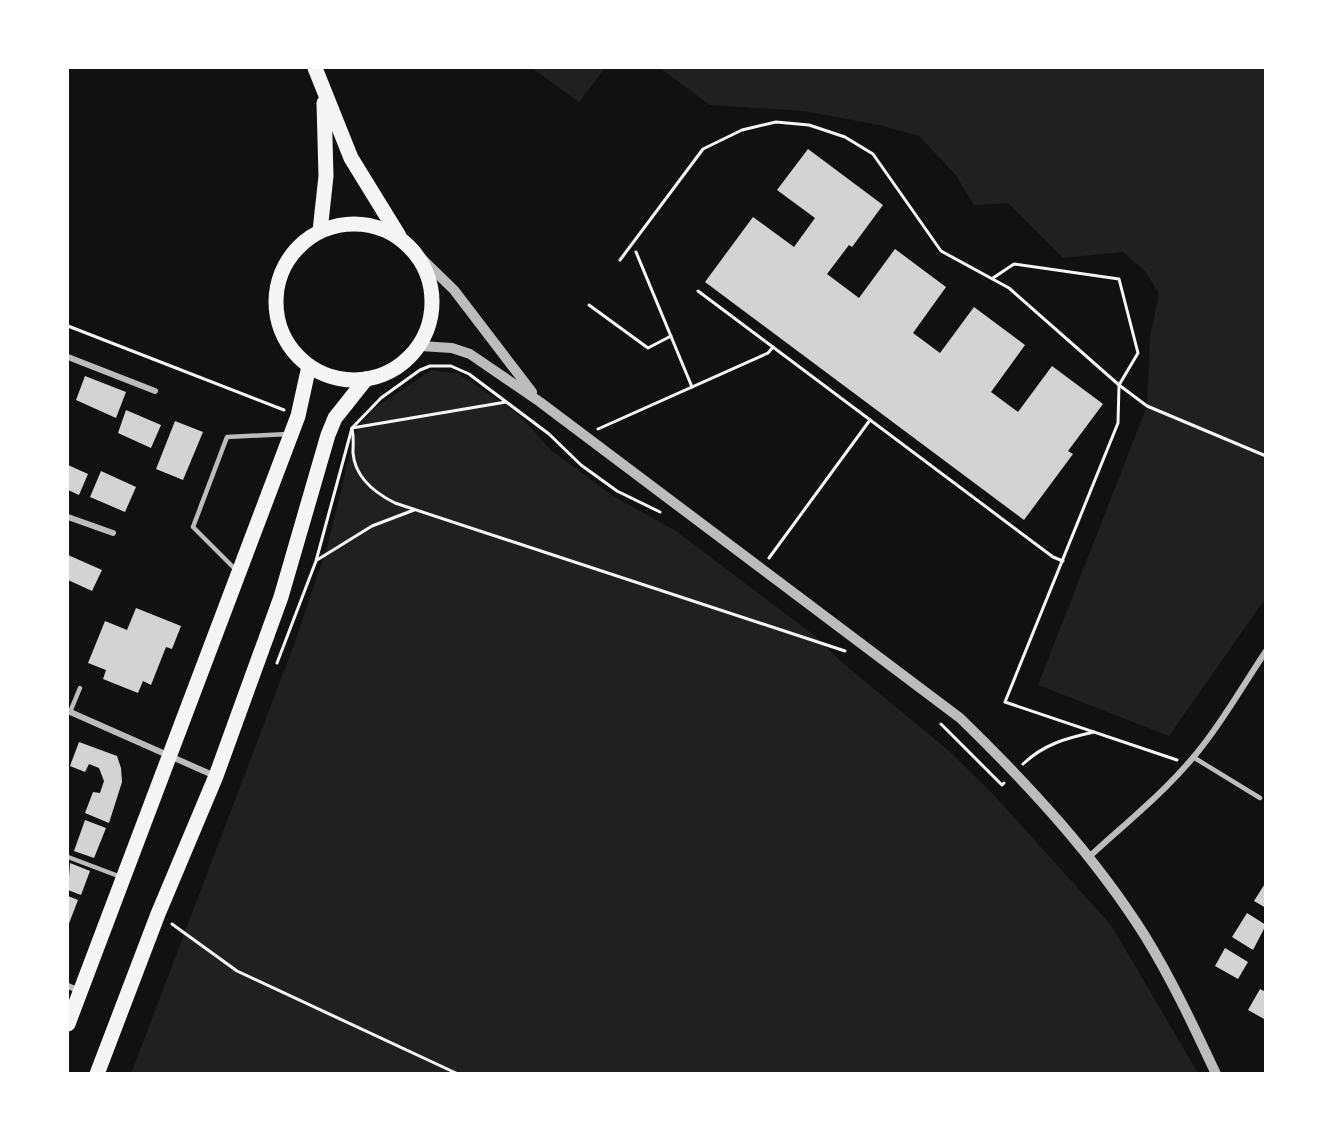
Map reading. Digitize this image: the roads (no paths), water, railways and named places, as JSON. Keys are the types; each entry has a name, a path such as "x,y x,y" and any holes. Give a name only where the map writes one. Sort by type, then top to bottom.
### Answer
{"highway":[{"path":"315,68 351,158 400,237 419,256 429,278 433,301 430,324 420,346 405,362 387,374 366,379 346,380 327,375 309,366 290,347 278,322 276,295 283,269 298,247 320,231 340,224 361,223 381,228 400,237"},
{"path":"320,231 326,176 324,94"},
{"path":"68,1024 74,989 124,878 298,416 309,366"},
{"path":"97,1074 158,914 216,776 281,597 328,435 335,418 366,379"}],"street":[{"path":"419,256 454,290 540,402"},
{"path":"420,346 453,348 470,354 540,402 960,718 1015,772 1089,857 1144,935 1177,993 1215,1074"},
{"path":"68,357 155,391"},
{"path":"68,517 112,533"},
{"path":"1089,857 1172,781 1193,757 1207,740 1266,651"},
{"path":"69,712 216,776"}],"lane":[{"path":"238,573 193,527 226,437 291,434"},
{"path":"69,712 80,688"},
{"path":"1193,757 1260,798"},
{"path":"68,857 124,878"}]}
